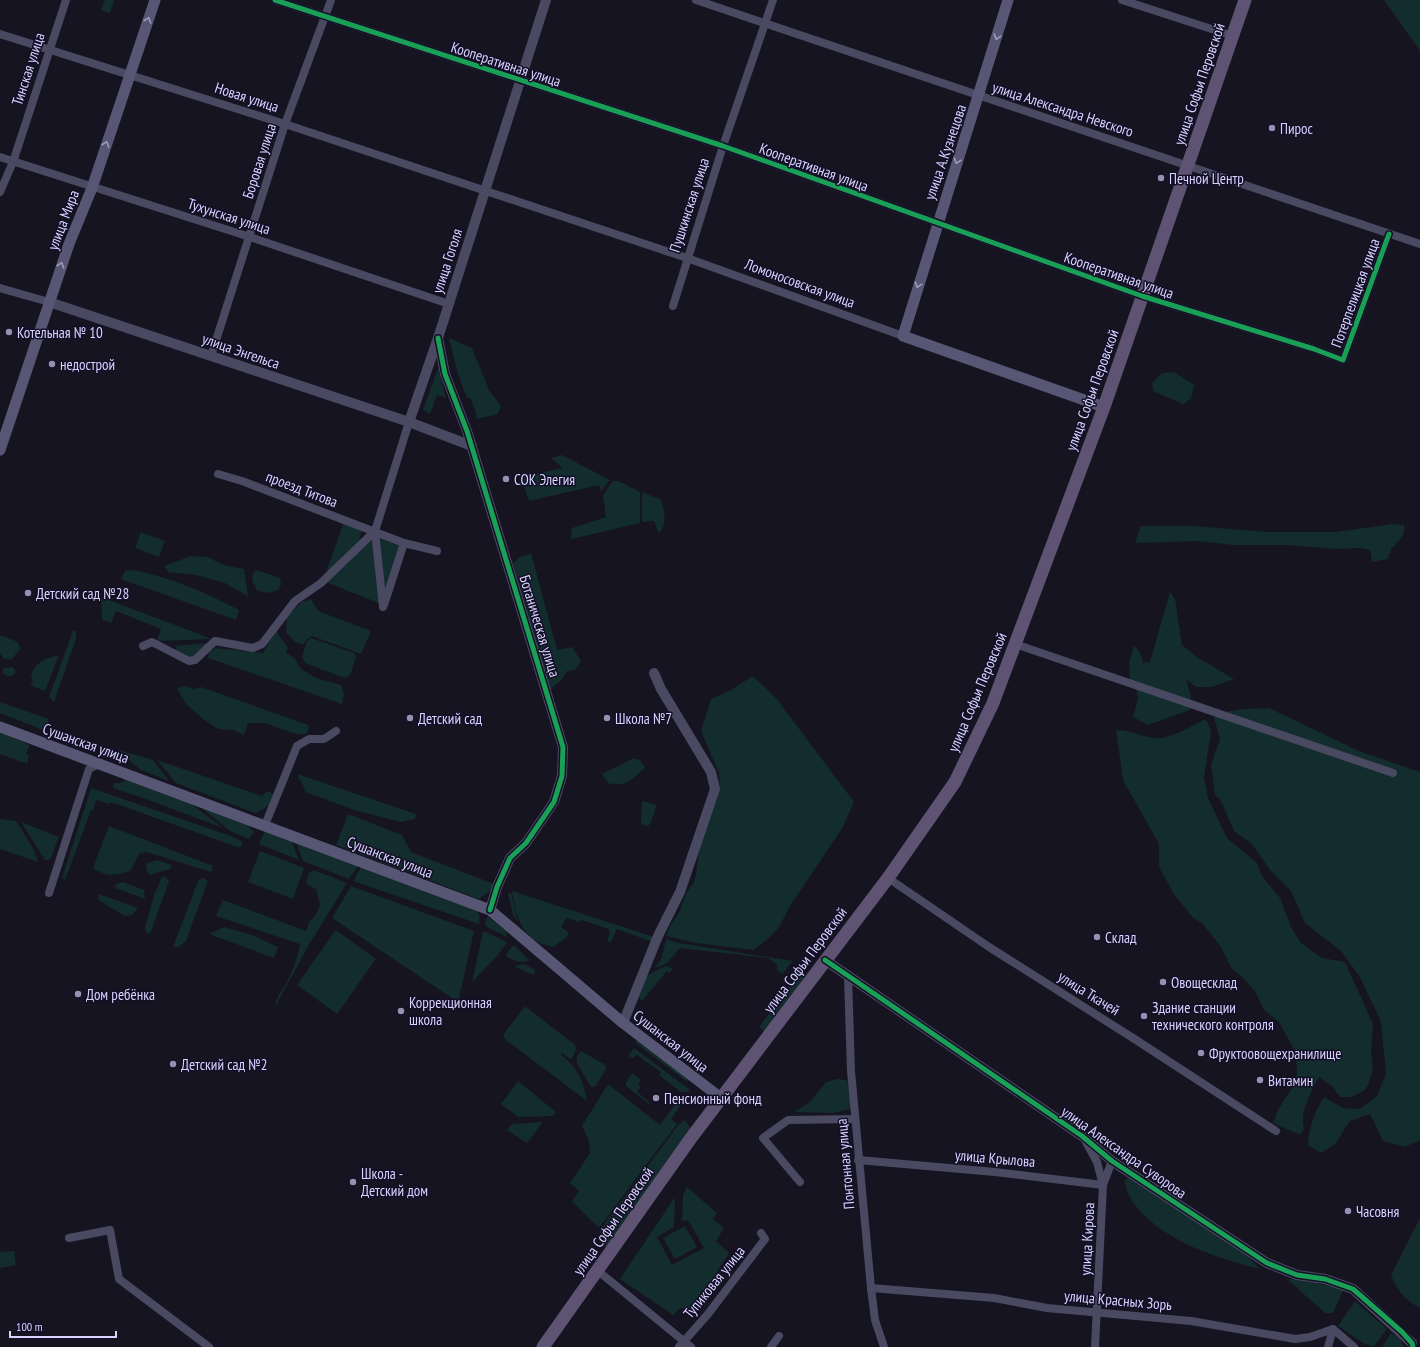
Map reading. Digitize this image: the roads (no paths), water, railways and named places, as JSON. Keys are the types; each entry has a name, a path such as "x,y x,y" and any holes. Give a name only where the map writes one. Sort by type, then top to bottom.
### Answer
{"main road":[{"name":"улица Мира","path":"0,450 49,302 69,244 92,188 155,0"},
{"name":"улица А.Кузнецова","path":"903,336 936,224 979,96 1008,0"},
{"name":"улица Софьи Перовской","path":"543,1347 678,1157 888,878 955,782 990,710 1104,407 1245,0"},
{"name":"Ломоносовская улица","path":"903,336 1104,407"},
{"name":"Сушанская улица","path":"0,727 100,763 490,910 623,1023 722,1098"}],"street":[{"name":"Тинская улица","path":"0,192 13,162 66,0"},
{"name":"Кооперативная улица","path":"275,0 520,82 723,146 936,224 1142,296 1314,349 1343,360"},
{"name":"Боровая улица","path":"211,356 285,124 326,18 331,0"},
{"name":"улица Гоголя","path":"375,531 546,0"},
{"name":"улица Александра Невского","path":"696,0 1420,244"},
{"name":"Пушкинская улица","path":"673,306 723,146 773,0"},
{"path":"1122,0 1233,36"},
{"name":"Новая улица","path":"0,34 285,124 485,191"},
{"name":"Тухунская улица","path":"0,157 92,188 250,237 449,304"},
{"name":"Ломоносовская улица","path":"485,191 687,258 903,336"},
{"name":"Потерпелицкая улица","path":"1343,360 1389,234"},
{"name":"улица Энгельса","path":"0,288 49,302 339,400 409,422 472,446"},
{"name":"Ботаническая улица","path":"438,338 445,374 472,446 563,747 562,776 554,802 526,843 510,858 497,887 490,910"},
{"name":"проезд Титова","path":"218,474 242,481 404,543 437,552"},
{"path":"375,531 383,607 404,543"},
{"path":"143,646 152,642 189,661 195,660 215,641 253,648 262,644 295,602 321,583 375,531"},
{"path":"1015,644 1393,773"},
{"path":"623,1023 658,936 680,892 715,789 711,772 661,689 654,673"},
{"path":"265,825 297,746 309,739 324,738 336,731"},
{"path":"49,893 89,769 100,763"},
{"name":"улица Ткачей","path":"888,878 989,947 1276,1131"},
{"name":"улица Александра Суворова","path":"825,960 1082,1136 1112,1161 1267,1264 1297,1275 1325,1279 1353,1289 1414,1346"},
{"name":"Понтонная улица","path":"848,977 851,1071 858,1160 875,1320 884,1347"},
{"path":"800,1182 764,1138 788,1120 855,1119"},
{"name":"улица Кирова","path":"1082,1136 1097,1162 1103,1185 1095,1347"},
{"name":"улица Крылова","path":"858,1160 995,1172 1103,1185"},
{"path":"1103,1185 1112,1161"},
{"path":"69,1238 110,1230 120,1280 209,1347"},
{"name":"Тупиковая улица","path":"681,1344 708,1314 765,1239 761,1233"},
{"path":"598,1271 681,1344 691,1347"},
{"name":"улица Красных Зорь","path":"871,1288 994,1298 1047,1308 1191,1322 1295,1339 1310,1337 1333,1329"},
{"path":"1328,1347 1333,1329 1354,1347"},
{"path":"771,1347 779,1336"}],"place":[{"name":"Пирос","path":"1272,128"},
{"name":"Печной Центр","path":"1161,178"},
{"name":"Котельная № 10","path":"9,332"},
{"name":"недострой","path":"52,364"},
{"name":"СОК Элегия","path":"506,479"},
{"name":"Детский сад №28","path":"28,593"},
{"name":"Детский сад","path":"410,718"},
{"name":"Школа №7","path":"607,718"},
{"name":"Склад","path":"1097,937"},
{"name":"Овощесклад","path":"1163,982"},
{"name":"Дом ребёнка","path":"78,994"},
{"name":"Коррекционная школа","path":"401,1011"},
{"name":"Здание станции технического контроля","path":"1144,1016"},
{"name":"Фруктоовощехранилище","path":"1201,1053"},
{"name":"Детский сад №2","path":"173,1064"},
{"name":"Витамин","path":"1260,1080"},
{"name":"Пенсионный фонд","path":"656,1098"},
{"name":"Школа - Детский дом","path":"353,1182"},
{"name":"Часовня","path":"1348,1211"}]}
